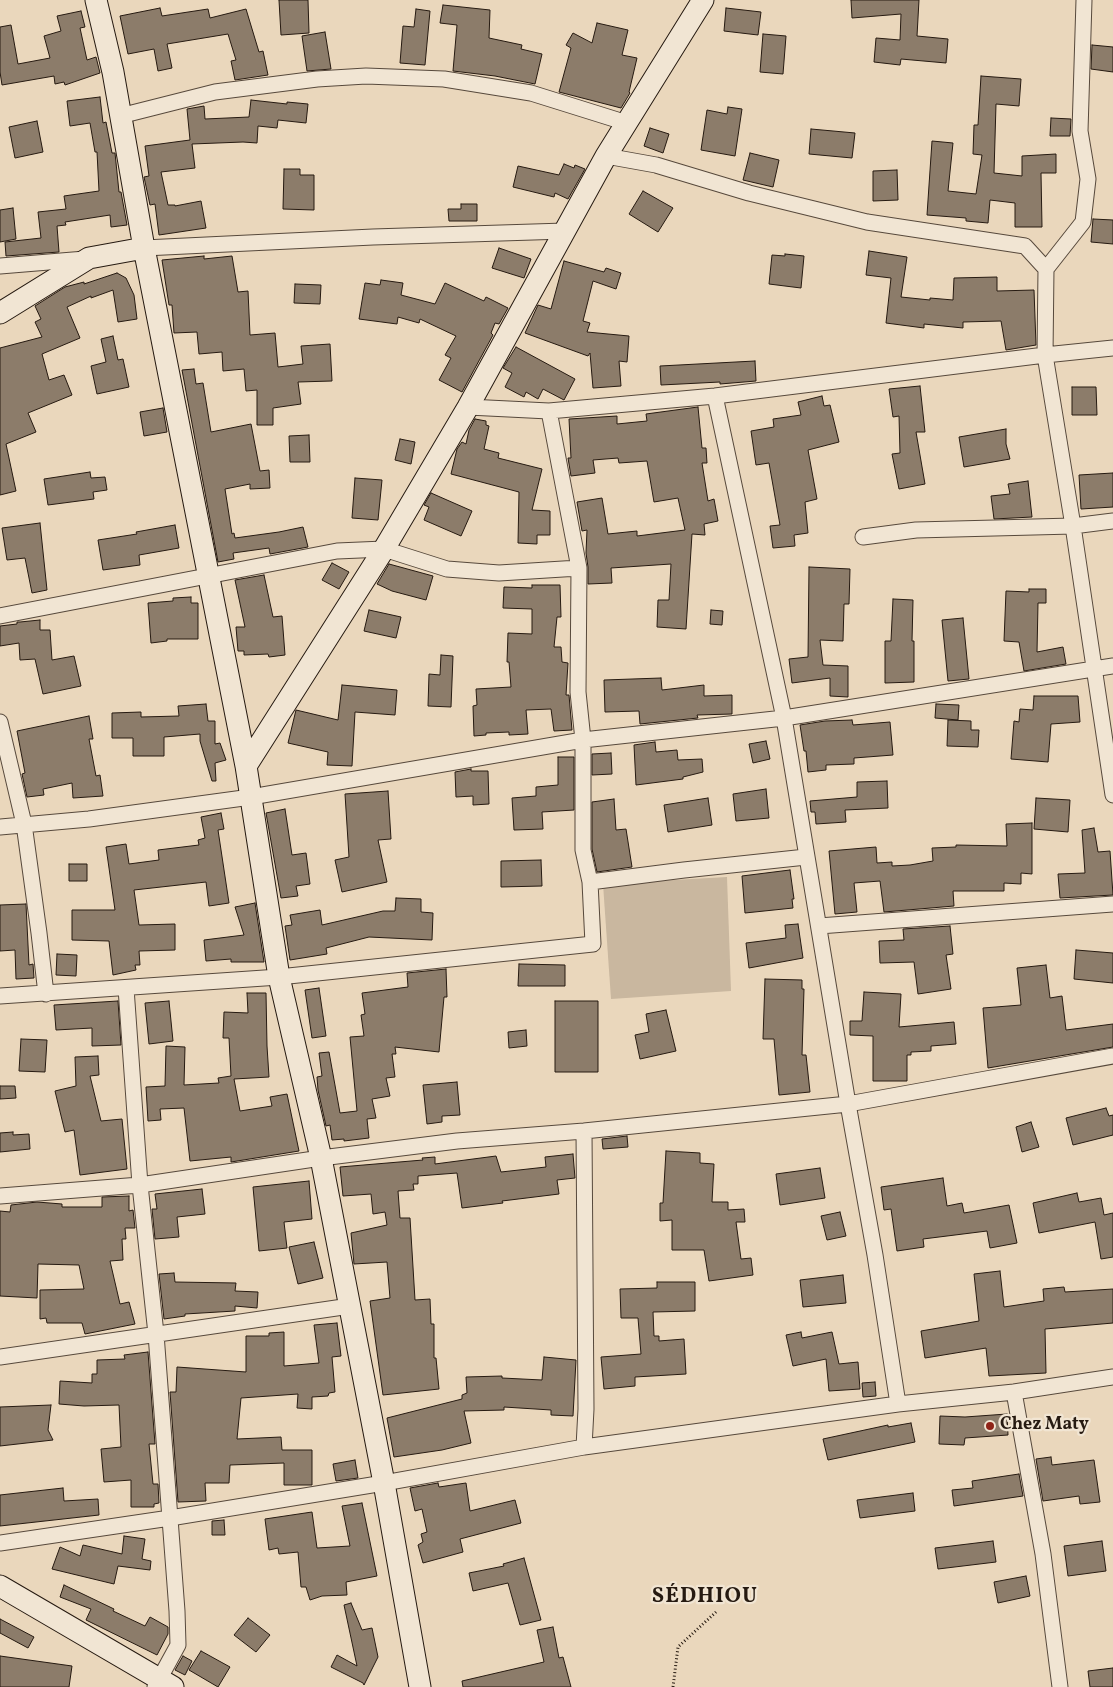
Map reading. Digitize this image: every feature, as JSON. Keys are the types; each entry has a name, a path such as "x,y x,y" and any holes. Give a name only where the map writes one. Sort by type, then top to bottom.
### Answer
{"main road":[{"path":"96,0 113,72 144,248 207,576 246,766 279,977 321,1158 384,1483 420,1687"},
{"path":"246,766 384,549 468,407 606,156 703,0"},
{"path":"0,313 89,258 144,248"},
{"path":"0,1586 162,1684"}],"street":[{"path":"1084,0 1080,131 1088,179 1083,222 1046,269 1045,355 1113,794"},
{"path":"120,116 215,92 316,79 366,76 444,79 532,93 627,123"},
{"path":"606,156 656,165 749,193 867,222 1025,246 1046,269"},
{"path":"144,248 372,237 565,231"},
{"path":"0,266 89,258"},
{"path":"468,407 549,411 715,396 1113,348"},
{"path":"715,396 784,718 806,857 875,1255 898,1404"},
{"path":"0,996 279,977 593,944 590,882 583,850 583,740 578,692 579,568 549,411"},
{"path":"863,537 916,530 1073,526 1113,521"},
{"path":"0,616 337,551 384,549 447,569 499,573 579,568"},
{"path":"0,827 89,819 250,797 583,740 784,718 1113,666"},
{"path":"0,722 24,824 46,994"},
{"path":"590,882 806,857"},
{"path":"819,926 1113,904"},
{"path":"126,988 140,1185 156,1334 177,1611 178,1645 162,1684"},
{"path":"0,1196 140,1185 321,1158 457,1141 584,1131 848,1104 1113,1056"},
{"path":"584,1131 586,1408 584,1447"},
{"path":"0,1357 350,1306"},
{"path":"0,1543 170,1518 384,1483 584,1447 898,1404 1014,1392 1113,1377"},
{"path":"1014,1392 1043,1554 1060,1687"}],"path":[{"path":"673,1687 678,1647 716,1612"}],"shaded area":[{"path":"727,877 731,991 611,999 603,884"}],"building":[{"path":"279,0 308,0 309,33 281,35"},
{"path":"851,0 919,0 917,36 948,39 946,63 901,59 900,65 874,62 876,38 900,40 901,14 852,18"},
{"path":"443,5 490,10 489,38 522,45 521,49 542,54 535,84 495,76 453,71 457,25 440,23"},
{"path":"160,8 162,16 208,9 210,18 246,9 259,52 263,51 268,75 235,80 231,61 236,60 228,34 167,44 172,68 158,71 154,49 128,54 120,16"},
{"path":"726,8 761,12 758,35 724,31"},
{"path":"416,9 430,11 425,65 400,63 403,26 414,27"},
{"path":"81,11 85,27 80,28 87,60 96,57 100,73 65,85 64,82 55,84 54,76 2,85 0,72 0,27 11,25 18,64 50,58 44,36 61,31 57,16"},
{"path":"597,23 628,30 622,55 637,58 630,93 621,108 559,92 571,48 566,45 573,33 592,43"},
{"path":"325,32 331,69 307,71 302,36"},
{"path":"763,34 786,36 783,74 760,72"},
{"path":"1092,45 1113,47 1113,72 1091,69"},
{"path":"981,76 1021,79 1019,106 996,104 994,173 1022,176 1022,156 1056,154 1056,173 1041,173 1042,227 1015,227 1015,203 990,200 988,223 966,221 966,218 927,215 932,141 953,143 948,191 976,194 982,155 973,154 974,125 978,125"},
{"path":"100,97 103,123 106,122 112,153 115,153 119,192 121,192 127,225 111,227 110,215 65,222 66,225 57,226 59,252 6,256 5,242 41,238 38,212 66,209 64,196 99,191 97,152 95,152 90,123 70,126 67,101"},
{"path":"251,100 308,104 306,123 278,120 277,128 258,126 257,143 192,144 195,168 161,172 168,205 175,206 201,201 206,228 159,235 155,204 150,205 144,177 149,176 145,146 190,140 187,109 204,106 205,119 249,117"},
{"path":"728,107 742,109 735,156 701,150 707,110 727,114"},
{"path":"1051,118 1071,119 1070,136 1050,136"},
{"path":"37,121 43,152 15,158 9,127"},
{"path":"650,128 669,134 663,153 644,146"},
{"path":"811,129 855,133 852,158 809,154"},
{"path":"750,153 779,160 773,187 743,180"},
{"path":"564,164 574,168 575,165 585,169 568,199 555,193 554,197 513,187 518,166 559,175"},
{"path":"284,169 300,169 300,175 314,175 314,210 283,209"},
{"path":"897,170 898,200 873,201 873,171"},
{"path":"643,191 673,208 658,232 629,214"},
{"path":"461,204 477,204 477,221 449,221 448,209 461,209"},
{"path":"13,208 16,239 0,242 0,210"},
{"path":"1093,219 1113,220 1113,244 1091,242"},
{"path":"499,248 531,259 524,278 492,268"},
{"path":"869,251 907,257 901,297 953,300 954,278 997,277 997,291 1034,290 1036,345 1006,350 1001,321 963,322 963,328 924,324 924,328 886,323 891,278 866,275"},
{"path":"785,254 804,256 801,288 769,284 772,255 785,256"},
{"path":"204,256 204,259 232,256 238,292 248,291 250,335 275,333 278,367 303,364 301,346 330,344 332,381 298,382 301,404 273,408 273,425 257,425 257,390 246,391 244,369 223,371 222,352 199,354 197,332 174,333 172,305 169,305 162,260"},
{"path":"564,261 604,272 606,268 621,273 616,289 593,281 583,321 590,323 587,332 629,336 627,362 619,361 621,386 593,388 590,353 588,356 525,333 538,305 551,309"},
{"path":"117,273 126,278 134,295 137,319 118,322 113,290 91,298 91,296 67,307 80,338 42,354 49,380 64,375 72,395 28,413 36,432 6,444 16,491 0,495 0,348 42,337 35,322 41,319 35,306 65,287 84,282 84,284"},
{"path":"381,280 403,283 401,295 435,304 445,283 484,301 486,297 508,308 499,324 495,323 491,333 493,335 462,392 439,380 451,358 445,355 456,336 420,319 419,323 398,317 397,324 359,319 365,283 380,285"},
{"path":"295,284 321,285 320,304 294,303"},
{"path":"113,336 118,360 123,359 129,387 97,394 91,366 106,362 101,339"},
{"path":"516,347 575,379 564,400 543,389 538,399 526,392 524,397 505,387 512,373 503,368"},
{"path":"755,361 756,381 661,385 660,366"},
{"path":"194,369 196,384 203,383 211,432 251,424 260,471 269,470 270,488 250,489 250,484 225,489 232,534 234,533 235,538 303,527 308,547 270,554 269,548 233,553 234,559 218,562 182,370"},
{"path":"920,386 925,432 916,432 925,484 899,489 892,454 900,453 899,416 893,417 889,389"},
{"path":"1072,387 1096,387 1097,415 1072,415"},
{"path":"822,396 824,406 830,405 839,442 808,450 817,499 805,502 808,533 794,535 795,546 773,548 770,526 780,525 769,463 756,465 751,431 774,427 773,419 801,415 798,402"},
{"path":"698,407 702,448 706,448 707,463 702,463 708,501 714,499 718,521 704,524 705,535 692,534 686,629 657,627 658,600 669,600 671,564 611,568 612,583 588,584 587,530 582,531 577,502 602,498 608,534 637,531 637,536 685,530 678,498 654,502 647,461 619,463 618,458 593,460 595,473 571,476 568,458 571,458 569,419 617,416 617,424 647,421 646,414"},
{"path":"163,408 167,432 144,436 140,412"},
{"path":"475,419 486,421 486,425 489,426 484,449 499,453 498,458 542,469 532,510 550,511 550,535 537,535 537,544 518,543 519,492 451,474 457,449 462,442 466,444 469,430"},
{"path":"1006,429 1006,444 1010,459 964,467 959,437"},
{"path":"309,435 310,462 290,462 289,436"},
{"path":"400,439 415,442 411,464 395,460"},
{"path":"90,472 91,478 105,477 107,490 93,492 94,499 48,505 44,479"},
{"path":"1113,473 1113,507 1081,509 1079,475"},
{"path":"355,478 382,480 378,520 352,518"},
{"path":"1028,481 1032,517 994,519 991,496 1010,494 1008,484"},
{"path":"431,493 472,511 461,536 424,520 429,507 424,505"},
{"path":"40,523 47,590 32,593 25,558 7,560 2,528"},
{"path":"175,525 179,548 139,555 140,565 103,570 98,540 137,534 136,532"},
{"path":"332,563 349,572 339,589 322,580"},
{"path":"389,564 433,576 426,600 392,591 377,584"},
{"path":"809,567 850,569 849,604 844,604 843,641 820,640 823,665 848,666 848,697 830,696 830,678 792,683 789,659 808,657"},
{"path":"264,575 273,617 282,616 285,655 269,657 268,654 244,655 244,651 238,651 236,627 245,627 235,580"},
{"path":"532,585 560,585 561,617 557,617 554,647 561,647 562,662 568,663 566,695 569,695 572,730 554,731 551,709 526,710 528,734 509,735 509,732 486,733 486,735 474,736 473,706 477,705 476,689 511,687 509,662 507,662 508,633 532,634 532,609 503,608 504,587 532,588"},
{"path":"1029,589 1046,589 1046,603 1038,603 1037,652 1063,647 1066,664 1024,671 1019,642 1004,641 1006,591 1029,592"},
{"path":"191,597 191,603 198,603 198,639 167,639 167,641 151,643 148,603"},
{"path":"893,599 913,600 914,682 885,683 885,641 891,641"},
{"path":"369,610 401,617 396,638 364,631"},
{"path":"711,610 723,611 722,625 710,624"},
{"path":"963,618 969,679 948,681 942,620"},
{"path":"40,620 40,630 50,630 52,660 74,656 81,686 43,694 35,659 20,660 19,643 0,646 0,626"},
{"path":"441,655 453,656 451,707 428,706 429,674 440,675"},
{"path":"661,678 662,690 704,685 704,696 732,695 732,714 697,715 698,718 640,724 639,711 605,712 604,680"},
{"path":"342,685 397,690 395,715 355,712 352,766 327,765 328,752 288,743 296,710 338,720"},
{"path":"1034,696 1078,696 1080,722 1051,724 1048,762 1011,759 1014,721 1019,722 1020,709 1033,710"},
{"path":"206,704 208,721 215,721 215,744 220,743 226,760 215,763 216,781 212,781 200,741 200,734 164,737 164,756 133,756 133,738 112,738 112,713 141,712 141,717 179,716 178,706"},
{"path":"936,704 959,705 958,720 935,718"},
{"path":"89,716 93,739 89,739 96,776 100,775 103,796 73,798 72,783 43,789 44,795 27,797 22,774 25,773 17,731"},
{"path":"852,720 853,725 890,722 893,755 854,758 854,764 826,765 826,770 808,772 806,751 804,751 800,725 825,721"},
{"path":"948,720 971,721 971,730 979,730 978,747 947,746"},
{"path":"766,741 770,759 753,763 749,744"},
{"path":"655,742 656,752 677,750 678,760 702,759 703,772 683,777 683,779 636,785 634,745"},
{"path":"611,753 612,774 592,775 592,754"},
{"path":"558,757 574,757 574,810 542,812 543,829 514,830 512,798 536,796 536,787 558,785"},
{"path":"471,769 471,771 488,771 489,804 473,805 473,796 456,797 455,772"},
{"path":"887,781 888,808 845,810 846,822 816,824 815,812 811,812 810,801 857,797 857,782"},
{"path":"766,789 769,818 736,821 733,794"},
{"path":"388,791 391,839 378,840 387,882 342,892 335,860 349,857 345,794"},
{"path":"708,798 712,825 668,832 664,805"},
{"path":"1036,798 1070,800 1068,832 1034,829"},
{"path":"614,799 616,830 626,829 632,867 597,872 592,849 592,802"},
{"path":"285,809 292,855 306,853 310,884 296,886 298,896 281,898 266,813"},
{"path":"221,813 224,829 218,830 229,903 209,906 206,882 134,890 139,925 175,924 175,950 139,951 140,965 135,965 136,970 113,975 109,941 72,940 72,910 115,910 106,847 126,844 129,864 159,860 158,850 199,845 198,840 205,838 201,817"},
{"path":"1032,823 1032,874 1021,873 1021,884 1004,883 1004,891 953,891 954,906 884,912 880,881 854,883 857,912 835,914 829,851 876,847 877,863 892,862 892,866 910,865 933,861 932,848 956,847 956,845 1007,846 1006,824"},
{"path":"1094,828 1098,852 1110,851 1113,895 1060,898 1058,874 1085,873 1082,830"},
{"path":"541,860 542,886 501,887 501,861"},
{"path":"69,864 87,864 87,881 69,881"},
{"path":"790,870 794,899 792,899 793,908 745,913 742,876"},
{"path":"396,898 421,899 421,912 433,913 432,940 369,937 326,948 327,954 290,960 285,926 292,925 290,915 320,910 322,925 383,911 395,911"},
{"path":"255,903 264,962 231,962 231,959 206,961 204,940 244,935 235,907"},
{"path":"26,904 29,965 33,964 34,978 16,979 15,950 0,951 0,905"},
{"path":"798,924 803,958 749,968 746,943 786,938 785,925"},
{"path":"950,926 953,954 946,955 951,989 918,994 914,962 880,963 879,941 904,940 903,929"},
{"path":"1076,950 1113,953 1113,983 1074,979"},
{"path":"57,954 77,955 76,976 56,975"},
{"path":"519,964 565,965 565,986 518,986"},
{"path":"1046,965 1050,998 1062,996 1066,1030 1113,1024 1113,1047 988,1068 983,1008 1021,1005 1017,968"},
{"path":"446,969 447,997 444,997 439,1052 395,1047 396,1054 392,1054 395,1077 386,1078 390,1096 372,1099 376,1118 367,1119 369,1138 344,1141 344,1139 332,1140 330,1125 326,1126 318,1090 317,1077 322,1076 319,1053 329,1052 340,1113 357,1111 350,1037 364,1036 361,1015 365,1014 362,993 408,987 407,973"},
{"path":"765,979 802,980 802,989 804,989 802,1055 806,1055 810,1092 779,1095 774,1039 763,1039"},
{"path":"319,988 326,1036 312,1038 305,990"},
{"path":"864,992 901,994 899,1027 954,1022 956,1044 931,1046 931,1051 911,1052 911,1055 907,1055 907,1081 873,1081 873,1036 850,1035 850,1021 862,1021"},
{"path":"247,993 266,993 269,1077 234,1079 240,1111 272,1106 270,1097 287,1094 299,1151 231,1162 231,1157 190,1161 184,1108 160,1109 161,1120 148,1121 146,1087 165,1086 166,1046 185,1047 184,1085 219,1083 218,1078 231,1076 229,1038 223,1038 224,1012 248,1013"},
{"path":"118,1001 121,1045 92,1046 92,1028 56,1030 54,1005"},
{"path":"169,1001 173,1041 149,1044 145,1003"},
{"path":"555,1001 598,1001 598,1072 555,1072"},
{"path":"666,1010 676,1051 640,1059 635,1035 649,1032 646,1014"},
{"path":"526,1030 527,1046 509,1048 508,1032"},
{"path":"21,1039 47,1040 45,1072 19,1071"},
{"path":"98,1056 99,1075 90,1076 101,1121 122,1119 127,1169 80,1175 74,1130 65,1132 55,1091 76,1086 75,1057"},
{"path":"457,1082 460,1115 442,1116 442,1122 427,1124 423,1085"},
{"path":"0,1086 15,1086 16,1098 0,1099"},
{"path":"1106,1108 1109,1116 1113,1115 1113,1135 1073,1145 1066,1118"},
{"path":"1031,1122 1039,1147 1022,1152 1016,1127"},
{"path":"13,1132 13,1135 29,1134 30,1149 0,1152 0,1133"},
{"path":"627,1136 628,1147 603,1149 602,1139"},
{"path":"666,1151 700,1153 700,1163 714,1164 712,1202 728,1202 728,1210 744,1209 745,1222 736,1222 741,1259 751,1258 753,1275 709,1281 704,1250 672,1250 672,1220 660,1221 660,1203 663,1203"},
{"path":"573,1154 575,1178 557,1180 559,1194 462,1208 457,1173 418,1176 418,1184 413,1184 414,1190 398,1191 400,1218 410,1218 415,1300 430,1299 431,1324 434,1324 434,1358 436,1358 439,1389 383,1395 370,1301 390,1298 387,1262 354,1264 351,1233 387,1225 385,1212 373,1214 371,1194 343,1196 340,1167 423,1160 422,1158 435,1157 435,1164 496,1156 501,1172 546,1167 545,1157"},
{"path":"820,1168 825,1198 780,1205 776,1174"},
{"path":"943,1178 947,1206 962,1203 964,1213 1009,1205 1017,1243 990,1248 987,1231 923,1239 924,1247 897,1251 891,1209 884,1210 881,1187"},
{"path":"309,1181 312,1219 284,1222 287,1248 259,1251 253,1187"},
{"path":"202,1189 205,1214 177,1217 179,1237 155,1239 152,1209 157,1209 155,1194"},
{"path":"1077,1193 1079,1202 1101,1198 1104,1215 1113,1213 1113,1257 1101,1259 1095,1222 1039,1233 1033,1203"},
{"path":"129,1196 129,1211 133,1210 135,1228 125,1228 126,1239 122,1239 123,1260 110,1261 120,1304 129,1302 135,1324 85,1334 82,1323 47,1323 46,1318 40,1319 40,1290 84,1289 79,1265 38,1264 37,1298 0,1296 0,1211 10,1212 11,1205 37,1202 62,1204 62,1207 102,1207 102,1197"},
{"path":"840,1212 846,1236 827,1240 821,1216"},
{"path":"314,1242 323,1278 298,1284 289,1247"},
{"path":"1000,1271 1004,1307 1044,1301 1043,1289 1064,1287 1065,1292 1113,1289 1113,1323 1045,1329 1046,1373 989,1376 986,1348 925,1358 921,1331 979,1321 974,1274"},
{"path":"174,1273 175,1282 236,1283 235,1291 258,1292 257,1308 235,1306 235,1311 185,1314 185,1316 164,1319 159,1274"},
{"path":"843,1275 846,1303 803,1307 800,1280"},
{"path":"657,1282 695,1282 695,1311 653,1312 654,1336 659,1336 659,1341 684,1339 686,1374 635,1377 635,1386 604,1389 601,1357 641,1354 638,1318 621,1318 620,1289 657,1288"},
{"path":"337,1323 341,1356 332,1357 335,1392 329,1393 328,1396 312,1397 312,1409 297,1408 298,1394 241,1398 237,1439 281,1437 282,1450 312,1450 312,1485 284,1485 284,1463 230,1465 229,1483 205,1483 206,1501 178,1502 170,1392 176,1392 177,1367 246,1372 246,1336 269,1336 269,1333 284,1332 284,1366 319,1363 314,1325"},
{"path":"801,1332 802,1338 832,1332 839,1364 858,1362 860,1389 829,1391 826,1359 793,1366 786,1335"},
{"path":"148,1352 155,1444 149,1444 153,1484 158,1484 159,1503 154,1504 154,1507 131,1507 131,1480 104,1482 101,1449 121,1447 119,1405 84,1406 59,1404 60,1381 92,1383 92,1374 97,1374 97,1360 125,1359 124,1355"},
{"path":"544,1357 576,1360 573,1416 551,1415 551,1410 504,1407 504,1410 464,1411 471,1443 442,1450 394,1457 387,1418 462,1399 462,1395 467,1393 466,1377 502,1376 502,1378 542,1380"},
{"path":"875,1382 876,1396 863,1397 862,1383"},
{"path":"51,1405 48,1430 53,1440 0,1446 0,1407"},
{"path":"1007,1414 1008,1435 965,1438 964,1445 939,1444 940,1416 965,1417"},
{"path":"911,1423 915,1442 828,1460 823,1439 888,1425 888,1427"},
{"path":"1051,1457 1052,1465 1094,1460 1100,1502 1080,1504 1079,1496 1043,1501 1036,1459"},
{"path":"355,1460 358,1478 336,1481 333,1464"},
{"path":"1019,1474 1023,1496 954,1506 952,1490 973,1488 972,1481"},
{"path":"438,1483 439,1487 466,1483 470,1511 515,1500 521,1523 460,1539 463,1552 423,1563 418,1545 423,1542 421,1534 427,1532 422,1509 415,1511 410,1488"},
{"path":"63,1488 64,1501 98,1499 99,1515 0,1526 0,1495"},
{"path":"913,1493 915,1511 860,1518 857,1500"},
{"path":"362,1503 377,1576 346,1582 347,1595 322,1596 310,1600 306,1587 301,1587 298,1552 279,1554 278,1548 269,1550 265,1519 312,1512 317,1548 350,1546 342,1506"},
{"path":"224,1520 225,1535 212,1535 212,1521"},
{"path":"124,1536 145,1539 142,1559 151,1561 150,1570 118,1566 114,1584 52,1569 60,1547 80,1556 83,1545 122,1554"},
{"path":"993,1541 996,1562 938,1569 935,1548"},
{"path":"1102,1541 1106,1571 1068,1576 1064,1546"},
{"path":"524,1558 541,1620 520,1625 508,1583 473,1591 469,1573 504,1566 503,1564"},
{"path":"1026,1576 1030,1596 998,1603 994,1582"},
{"path":"64,1585 145,1626 150,1617 168,1627 168,1634 157,1655 86,1620 91,1609 60,1597"},
{"path":"351,1603 362,1630 372,1628 378,1657 364,1685 331,1667 337,1655 357,1666 344,1605"},
{"path":"248,1618 270,1635 256,1652 234,1635"},
{"path":"0,1619 34,1637 28,1648 0,1633"},
{"path":"553,1627 559,1658 563,1657 571,1687 463,1687 462,1681 544,1662 537,1630"},
{"path":"201,1651 230,1667 218,1687 189,1670"},
{"path":"0,1656 72,1666 69,1687 0,1687"},
{"path":"183,1656 192,1661 185,1675 175,1670"},
{"path":"1113,1668 1113,1687 1090,1687 1088,1671"}],"place":[{"name":"Chez Maty","path":"990,1426"}],"district":[{"name":"SÉDHIOU","path":"705,1598"}]}
